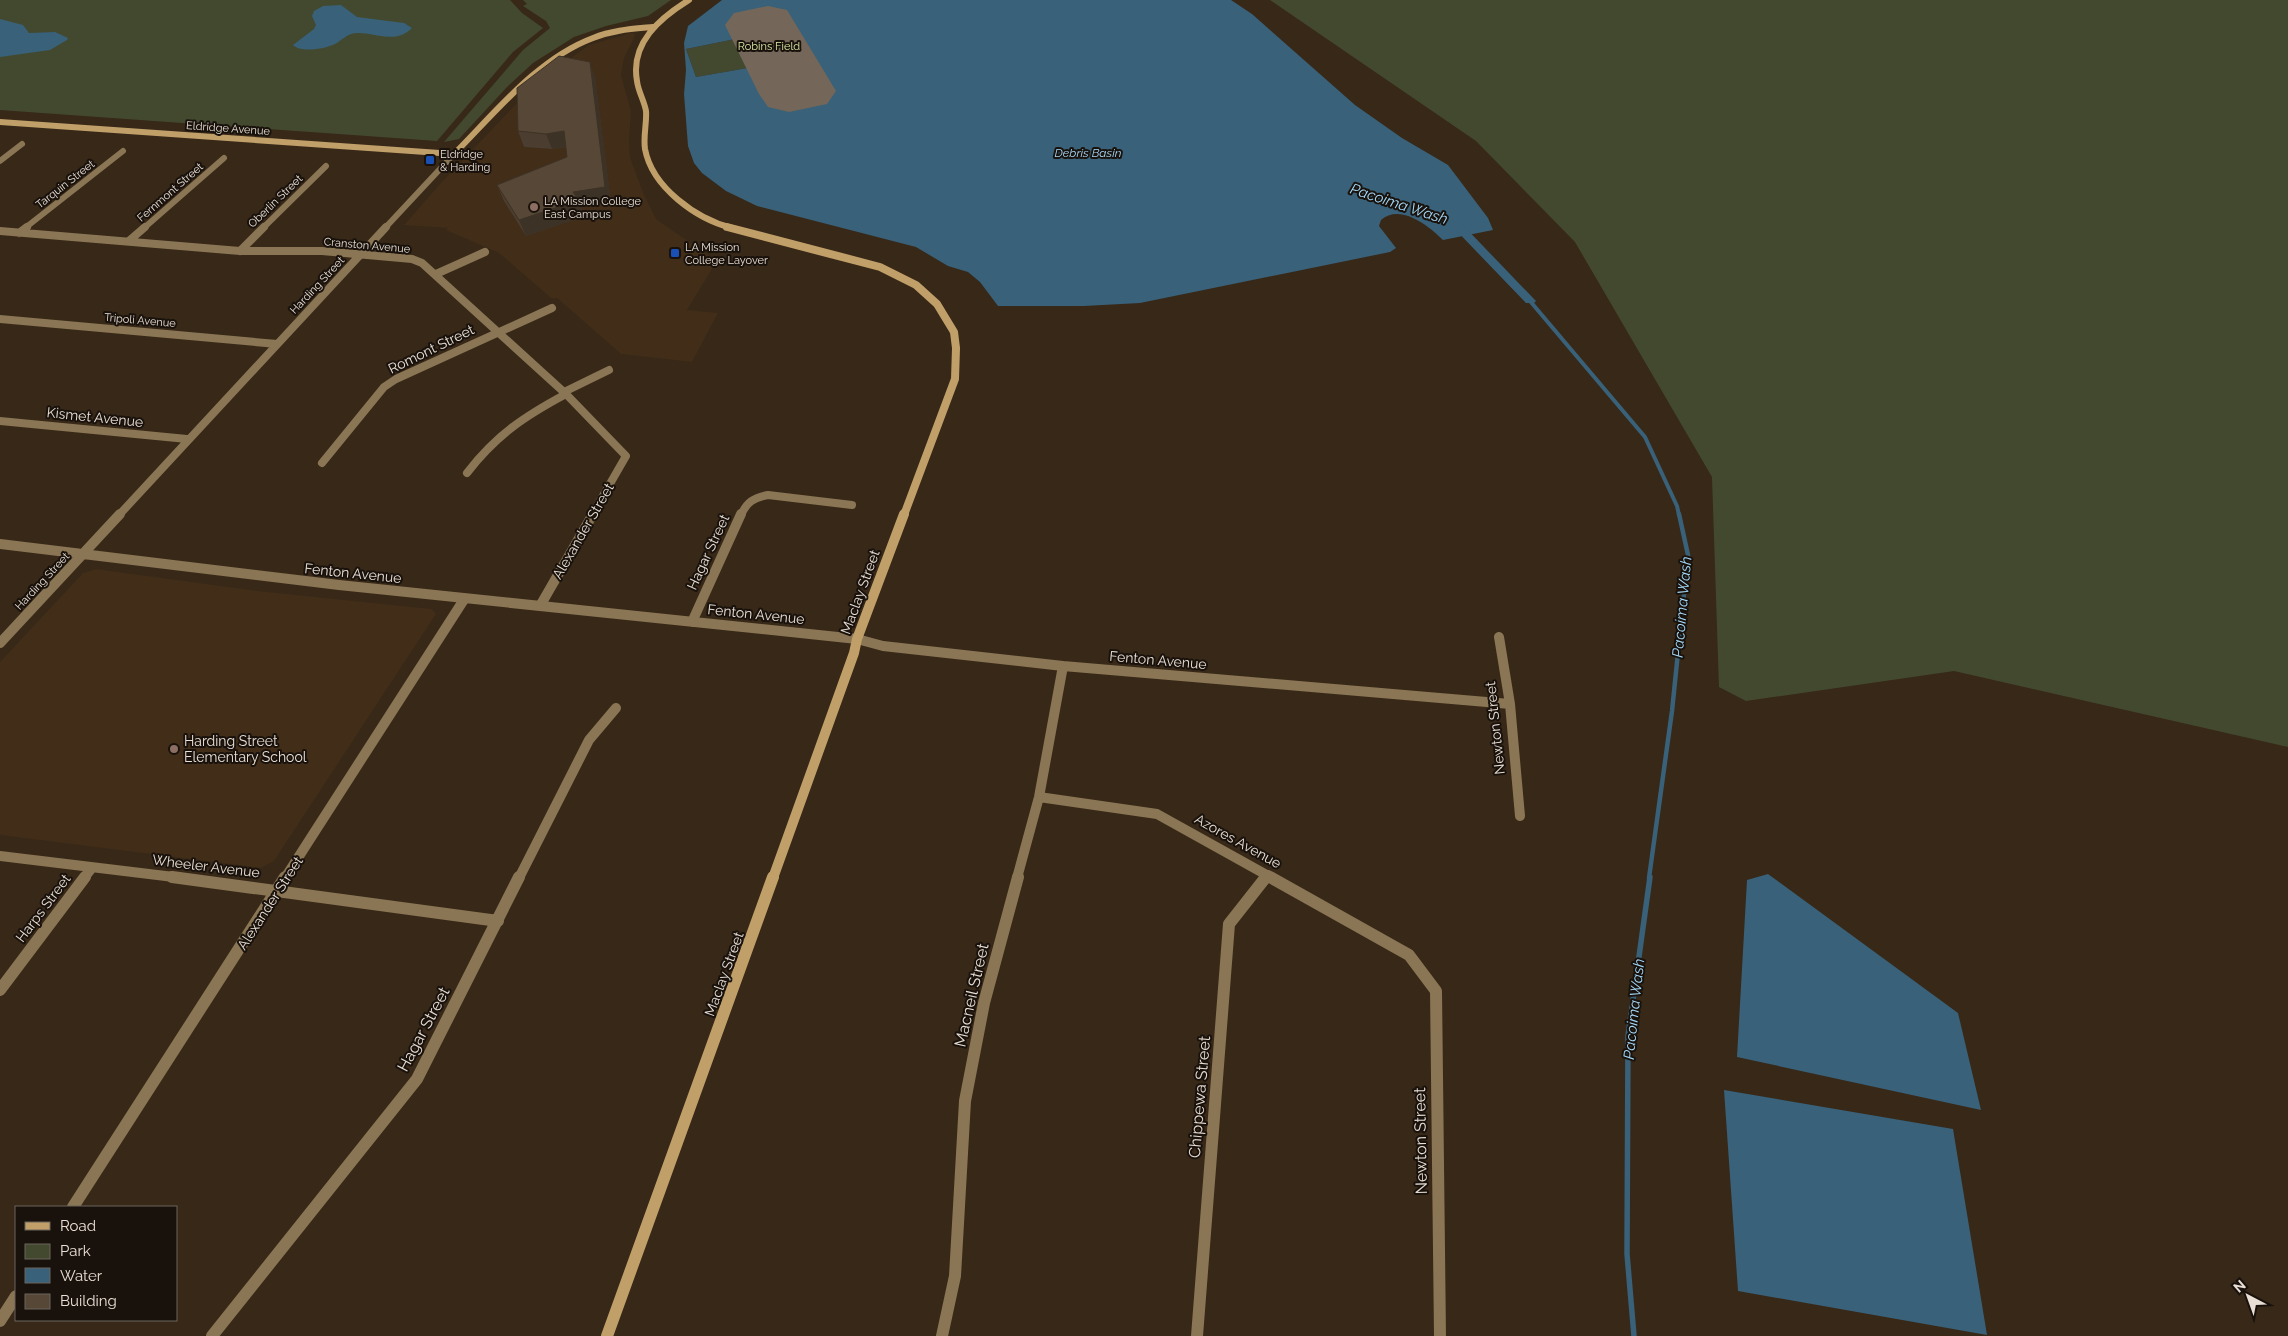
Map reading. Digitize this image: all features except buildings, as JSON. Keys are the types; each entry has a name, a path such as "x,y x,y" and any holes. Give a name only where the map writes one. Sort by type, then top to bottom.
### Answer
{"street":[{"path":"652,27 689,0"},
{"name":"Harding Street","path":"0,642 187,439 521,85 540,69 576,45 605,33 636,27 652,27"},
{"name":"Maclay Street","path":"607,1336 841,690 857,639 955,379 956,348 954,332 937,304 916,285 880,267 724,226 701,215 675,197 654,174 644,150 645,108 635,76 642,43 652,27"},
{"name":"Eldridge Avenue","path":"0,122 454,154"},
{"path":"0,161 22,144"},
{"name":"Tarquin Street","path":"20,232 122,151"},
{"name":"Fernmont Street","path":"130,240 224,158"},
{"name":"Oberlin Street","path":"240,251 326,166"},
{"name":"Cranston Avenue","path":"0,231 130,240 240,251 322,251 412,259 422,263 436,274 565,393 626,456"},
{"path":"436,274 486,252"},
{"name":"Romont Street","path":"322,463 384,387 408,372 552,308"},
{"name":"Tripoli Avenue","path":"0,319 278,344"},
{"path":"467,473 496,436 515,422 609,370"},
{"name":"Kismet Avenue","path":"0,421 187,439"},
{"name":"Alexander Street","path":"540,606 626,456"},
{"name":"Hagar Street","path":"692,622 746,504 755,498 768,495 852,505"},
{"name":"Fenton Avenue","path":"0,544 83,553 199,570 857,639 883,646 1063,666 1510,704"},
{"name":"Alexander Street","path":"75,1206 466,598"},
{"name":"Newton Street","path":"1499,637 1510,704 1520,816"},
{"name":"Macneil Street","path":"942,1336 956,1276 964,1101 984,1003 1039,797 1063,666"},
{"name":"Hagar Street","path":"212,1336 417,1079 589,740 616,708"},
{"name":"Azores Avenue","path":"1039,797 1157,814 1268,874 1409,955"},
{"name":"Wheeler Avenue","path":"0,856 278,890 498,921"},
{"name":"Harps Street","path":"0,990 92,868"},
{"name":"Chippewa Street","path":"1197,1336 1230,924 1268,874"},
{"name":"Newton Street","path":"1409,955 1436,991 1440,1336"},
{"path":"0,1321 15,1298"}],"shaded area":[{"name":"LA Mission College East Campus","path":"634,33 635,36 624,58 621,75 631,111 630,157 644,195 656,219 717,261 687,310 718,313 692,362 621,354 557,298 551,298 499,253 446,230 448,228 404,225 439,185 536,83 589,45"},
{"name":"Harding Street Elementary School","path":"96,569 258,591 432,609 436,614 274,861 261,868 0,835 0,662 83,573"}],"green space":[{"path":"0,0 510,0 522,13 543,28 513,52 437,141 0,110"},
{"path":"523,0 671,0 648,16 606,26 574,37 533,63 507,87 459,139 444,142 523,50 550,28 546,21 523,6 527,4"},
{"path":"1270,0 2288,0 2288,747 1954,671 1746,701 1719,687 1712,477 1575,242 1476,141"},
{"name":"Robins Field","path":"778,17 817,92 774,99 759,66 696,77 686,49 750,36 744,24"}],"water":[{"name":"Debris Basin","path":"722,0 1231,0 1252,14 1355,105 1402,138 1448,165 1488,218 1493,230 1443,240 1414,218 1397,214 1389,215 1381,220 1379,226 1396,248 1390,252 1140,303 1084,306 998,306 980,282 968,272 948,266 916,247 757,206 726,191 702,173 694,163 688,146 684,94 686,70 684,43 688,26","holes":["778,17 817,92 774,99 759,66 696,77 686,49 750,36 745,24"]},
{"path":"341,5 357,17 404,23 412,28 406,33 392,37 356,33 347,36 335,44 319,49 307,50 293,45 314,29 316,25 312,16 314,11 323,6"},
{"path":"0,19 23,25 29,33 55,32 68,38 50,50 0,57"},
{"path":"1768,874 1958,1013 1981,1110 1737,1057 1747,880"},
{"path":"1724,1090 1953,1129 1987,1335 1738,1291"}],"waterway":[{"name":"Pacoima Wash","path":"1455,223 1530,301"},
{"name":"Pacoima Wash","path":"1530,301 1645,437 1677,506 1679,515"},
{"name":"Pacoima Wash","path":"1649,878 1672,711 1688,555 1679,514"},
{"name":"Pacoima Wash","path":"1634,1336 1627,1254 1628,1036 1650,877"}],"runway":[{"path":"768,22 806,91 789,94 753,25 768,22"}],"place":[{"name":"Eldridge & Harding","path":"430,160"},
{"name":"LA Mission College East Campus","path":"534,207"},
{"name":"LA Mission College Layover","path":"675,253"},
{"name":"Harding Street Elementary School","path":"174,749"}]}
